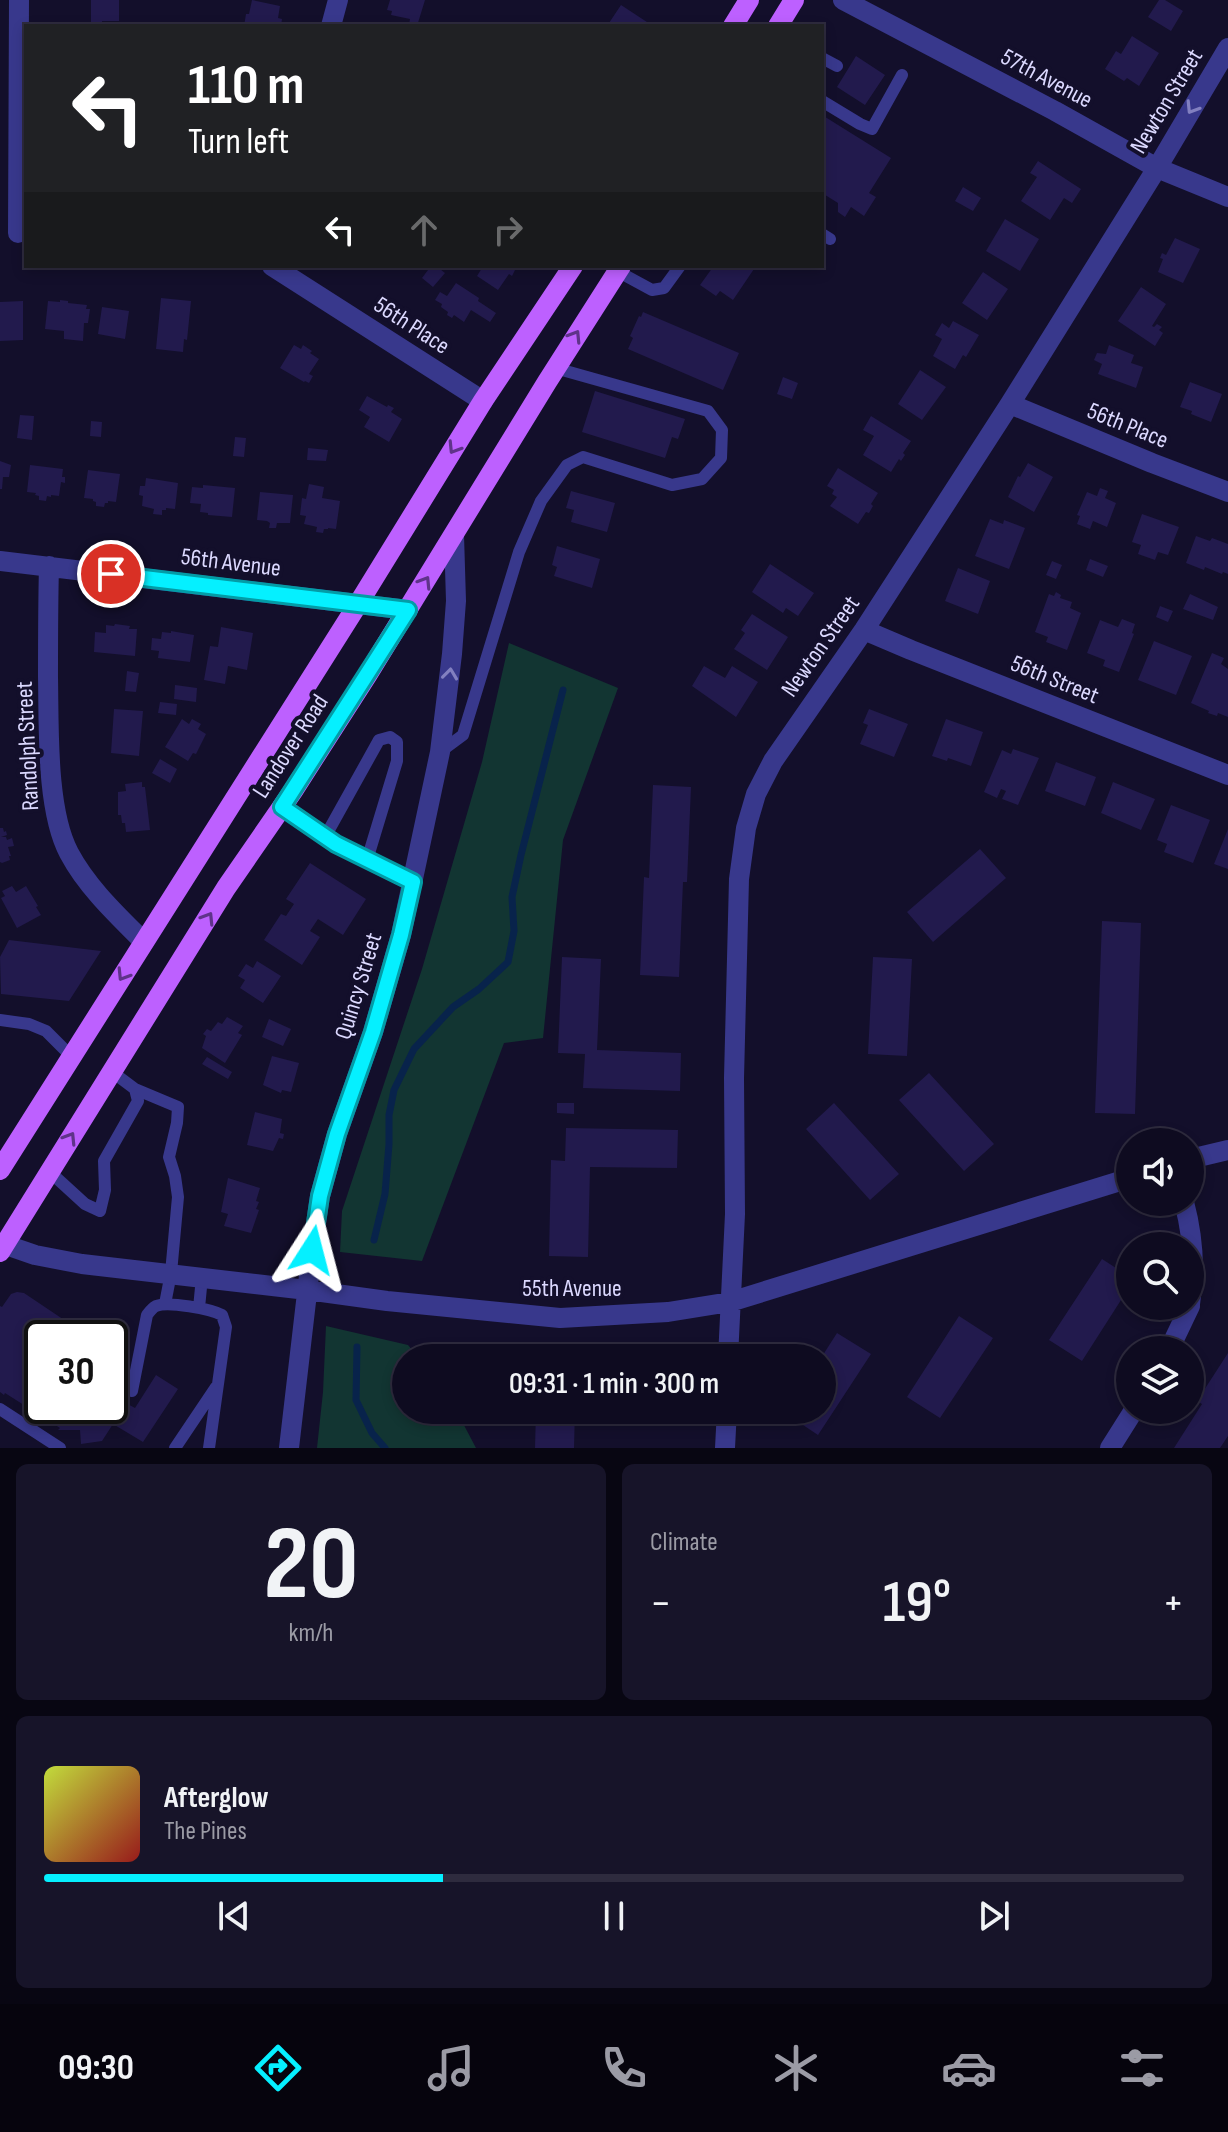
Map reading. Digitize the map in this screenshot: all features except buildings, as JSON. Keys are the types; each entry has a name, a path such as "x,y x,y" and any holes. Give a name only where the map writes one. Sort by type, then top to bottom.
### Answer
{"main road":[{"path":"734,24 749,0"},
{"path":"779,24 794,0"},
{"name":"Landover Road","path":"0,1170 483,401 572,268"},
{"name":"Landover Road","path":"1,1247 226,888 282,807 408,610 619,268"}],"street":[{"path":"15,233 19,0"},
{"path":"332,24 338,0"},
{"name":"57th Avenue","path":"843,0 1157,168 1228,197"},
{"name":"Newton Street","path":"728,1344 735,1214 734,1078 739,879 746,828 756,794 773,761 864,630 1010,404 1228,48"},
{"name":"56th Place","path":"275,268 483,401"},
{"name":"56th Place","path":"1010,404 1228,492"},
{"name":"Quincy Street","path":"289,1448 320,1196 401,935 440,752 455,614 454,535"},
{"name":"56th Avenue","path":"0,561 408,610"},
{"name":"Randolph Street","path":"49,566 49,717 56,817 69,853 82,873 144,942"},
{"name":"56th Street","path":"864,630 1228,775"},
{"path":"1204,1156 1228,1150"},
{"name":"55th Avenue","path":"1,1247 82,1264 387,1301 560,1318 668,1312 730,1302 1116,1182"},
{"path":"725,1448 726,1424"},
{"path":"1110,1448 1125,1424"}],"lane":[{"path":"824,59 837,66"},
{"path":"824,102 872,129 902,75"},
{"path":"619,268 652,290 664,288 679,268"},
{"path":"440,752 463,735 519,552 541,501 567,465 583,457 672,485 702,479 721,458 722,430 708,411 555,368"},
{"path":"325,837 379,740 390,737 397,742 397,761 367,860"},
{"path":"282,807 325,837 413,882"},
{"path":"0,1020 29,1024 46,1031 71,1056"},
{"path":"111,1071 135,1089 178,1107 169,1157 178,1197 165,1304"},
{"path":"50,1172 85,1204 100,1211 105,1190 104,1161 138,1101 135,1089"},
{"path":"199,1308 202,1277"},
{"path":"132,1391 147,1315 154,1307 165,1304 214,1310 222,1315 226,1327 209,1448"},
{"path":"175,1448 218,1384"},
{"path":"0,1409 60,1448"}],"green space":[{"path":"509,643 618,688 563,840 543,1038 504,1043 422,1261 340,1252 342,1211 422,969 482,762"},
{"path":"326,1326 404,1344 392,1344 392,1424 463,1424 476,1448 317,1448"}],"waterway":[{"path":"374,1240 385,1194 389,1115 394,1090 414,1049 453,1007 479,989 508,962 514,931 512,897 563,690"},
{"path":"357,1347 356,1400 372,1433 385,1448"}],"route":[{"path":"111,574 408,610 282,807 336,844 413,882 373,1032 337,1134 320,1196 312,1250"}]}
